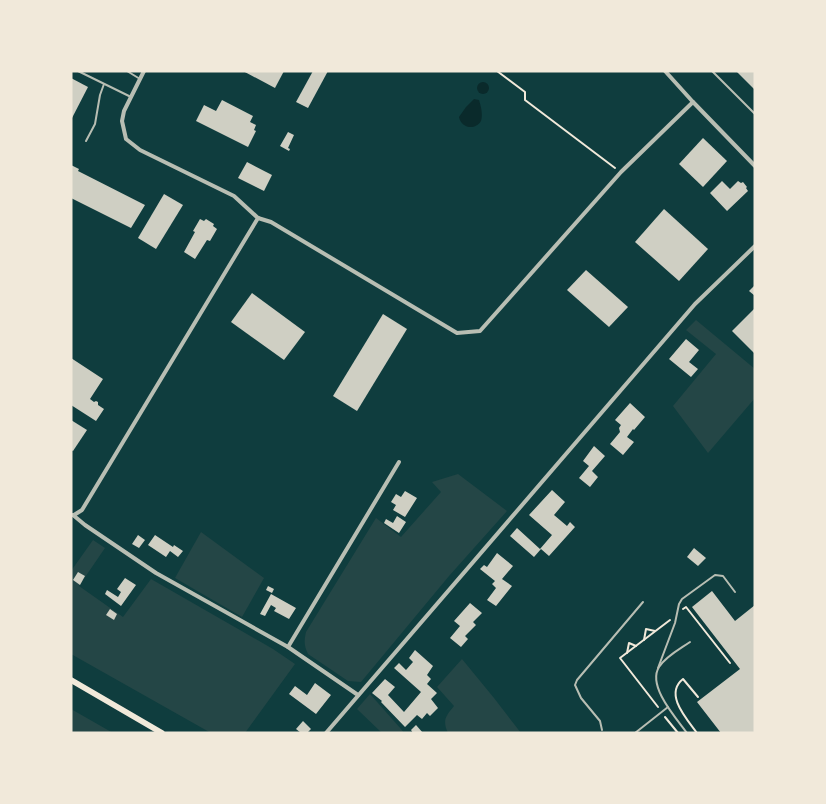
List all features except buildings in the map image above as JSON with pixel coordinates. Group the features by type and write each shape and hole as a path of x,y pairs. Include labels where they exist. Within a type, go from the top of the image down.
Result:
{"main road":[{"path":"71,680 162,733"}],"street":[{"path":"144,71 124,110 122,121 126,139 140,150 234,196 258,218 271,222 457,334 480,331 621,172 693,102"},
{"path":"666,72 754,167"},
{"path":"258,218 82,510 72,515 85,526 156,573 288,647 358,695"},
{"path":"326,733 695,304 754,246"},
{"path":"288,647 399,462"}],"lane":[{"path":"78,71 131,97"},
{"path":"127,71 140,79"},
{"path":"712,71 755,114"},
{"path":"86,141 95,124 100,94 104,84"},
{"path":"687,733 668,707 655,680 675,623 679,604 682,599 715,574 722,576 735,592"},
{"path":"602,730 600,721 581,698 575,685 577,680 644,602"},
{"path":"658,668 667,658 690,642"},
{"path":"635,733 668,707"}],"path":[{"path":"497,71 525,92 525,100 621,172"},
{"path":"644,640 646,629 655,631"},
{"path":"626,653 629,644 636,646"},
{"path":"697,733 680,709 676,699 675,692 678,683 683,679 698,697"}],"shaded area":[{"path":"481,82 485,82 489,88 485,94 481,94 477,90 477,86"},
{"path":"474,99 479,100 482,119 475,126 468,127 462,124 459,117"},
{"path":"696,320 755,369 755,398 708,453 673,406 716,354 686,330"},
{"path":"458,474 507,511 449,576 361,682 348,681 308,654 305,643 306,632 376,518 401,537 441,492 432,482"},
{"path":"201,532 264,578 242,617 175,578"},
{"path":"93,540 105,548 79,586 123,617 151,579 273,649 295,664 245,733 211,733 71,654 71,571"},
{"path":"462,659 521,733 448,733 445,725 446,718 454,706 437,687"},
{"path":"370,694 404,733 382,733 357,709"},
{"path":"71,709 113,733 71,733"}]}
